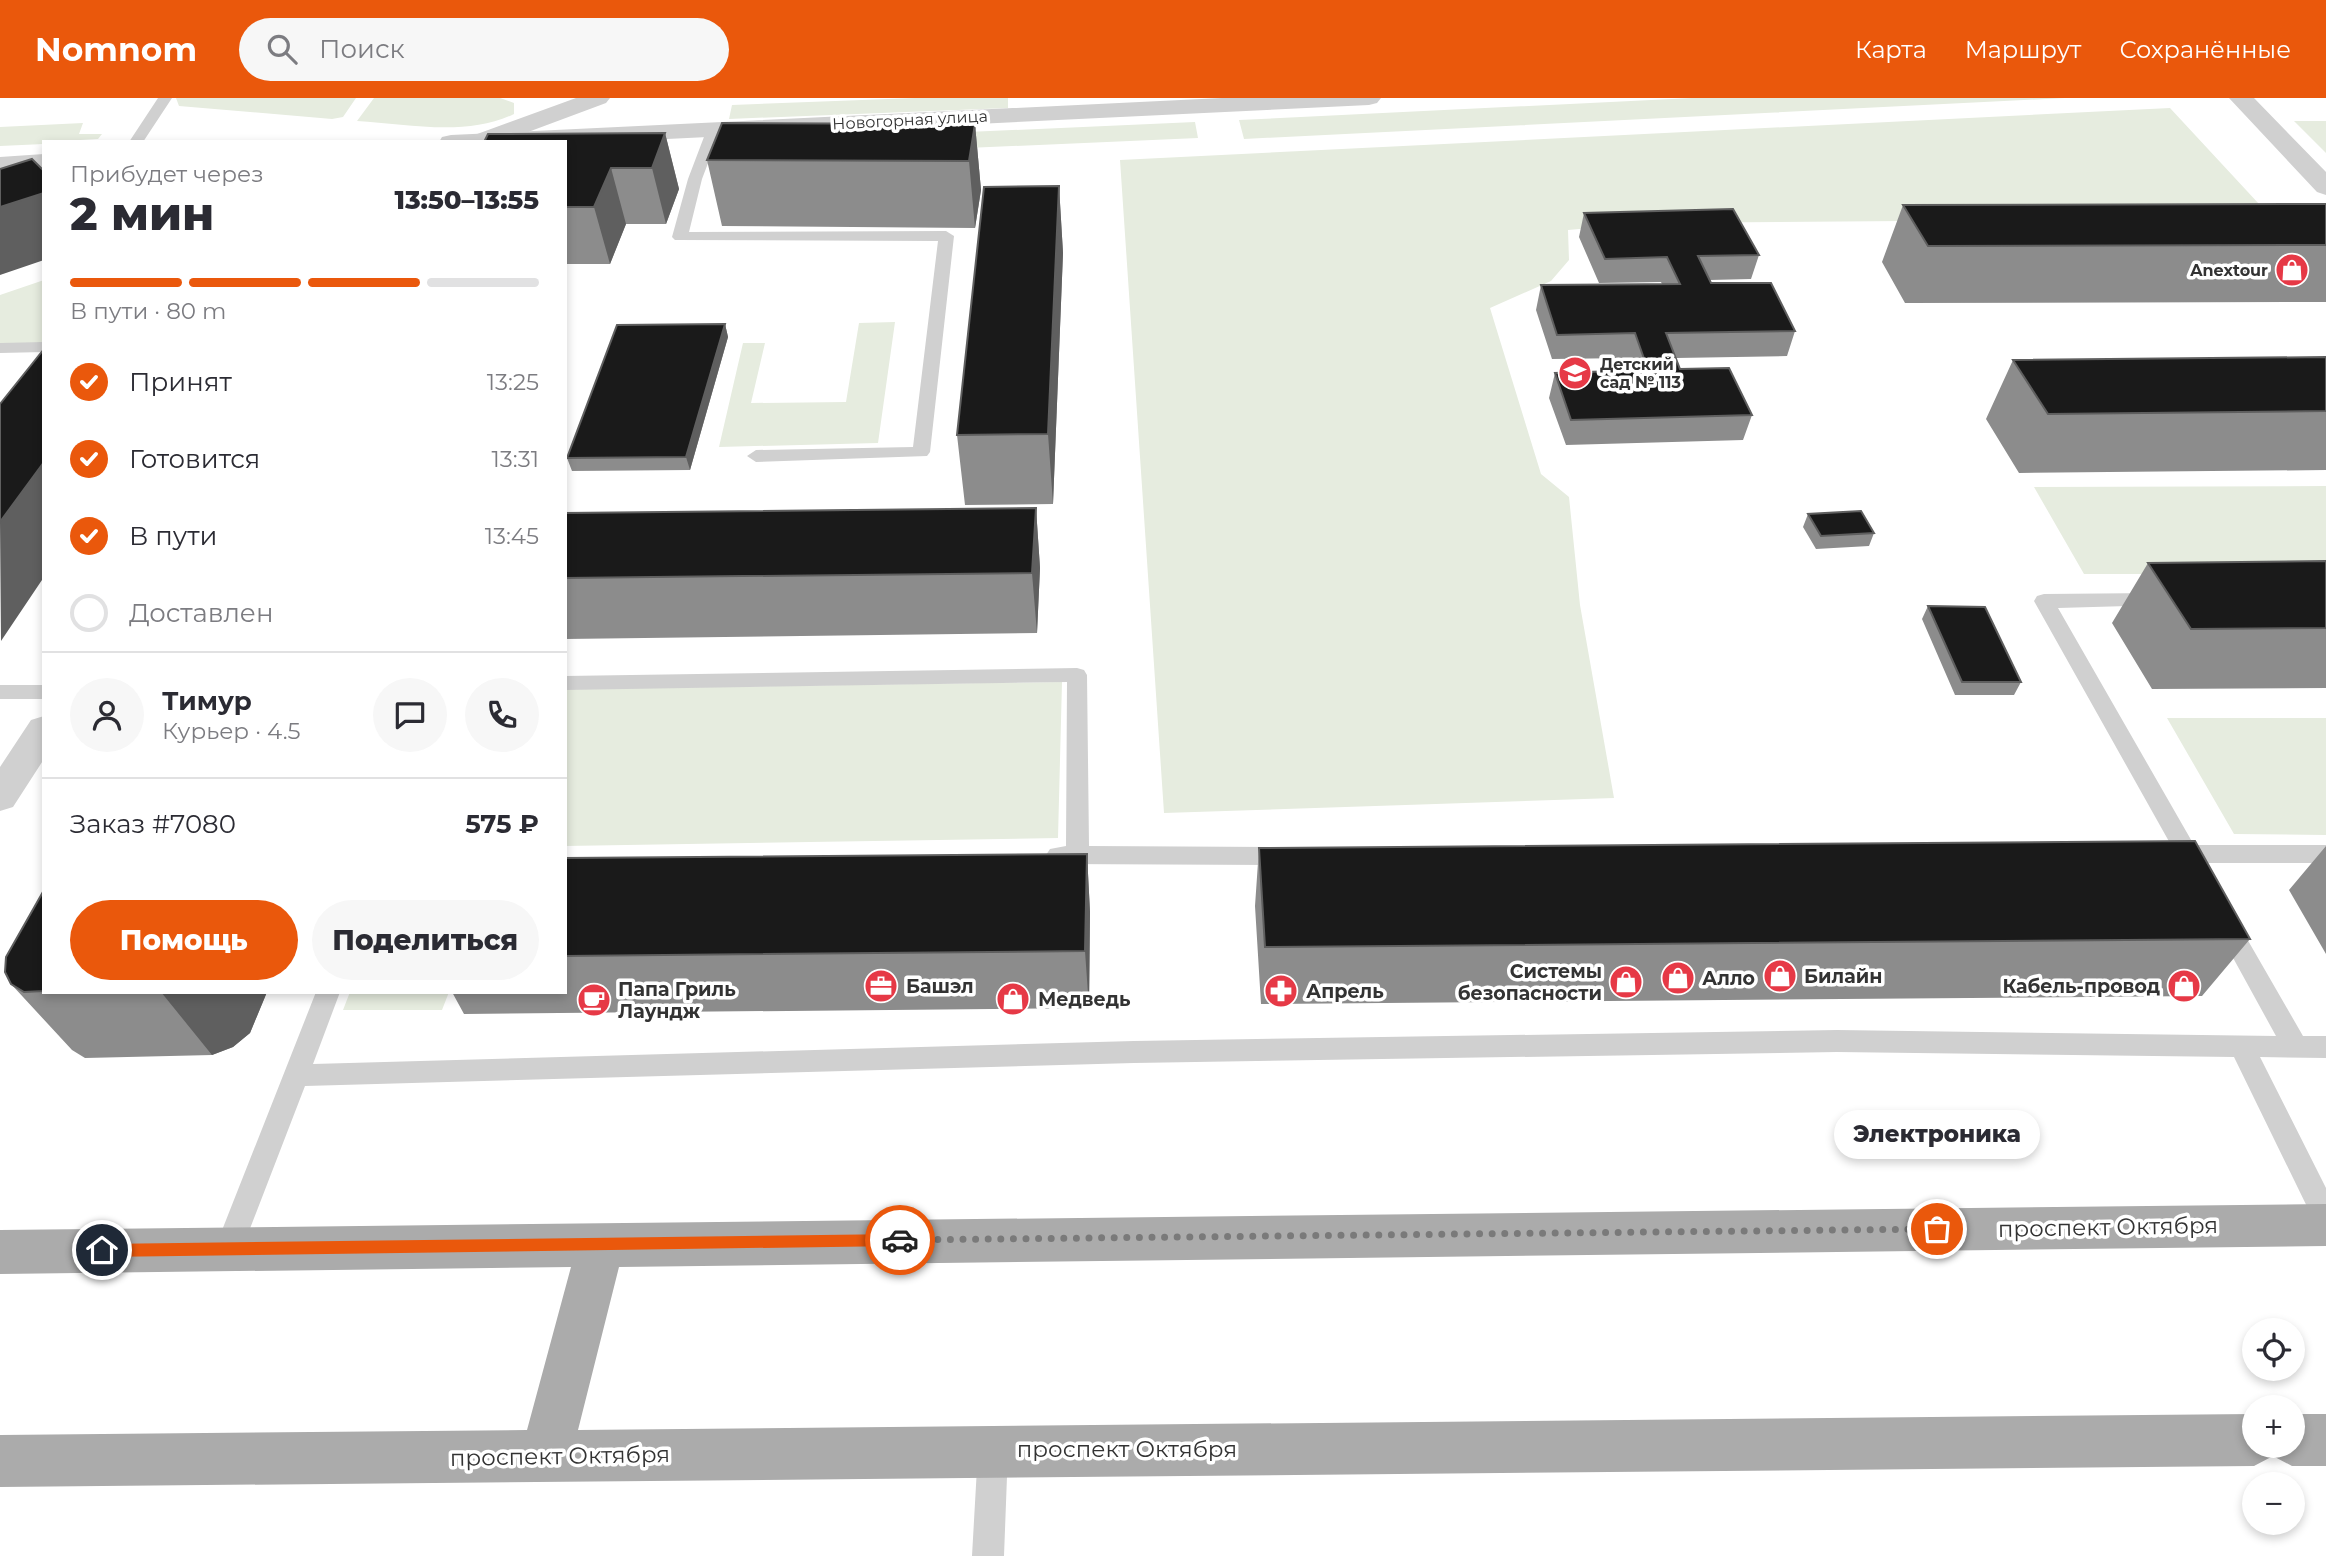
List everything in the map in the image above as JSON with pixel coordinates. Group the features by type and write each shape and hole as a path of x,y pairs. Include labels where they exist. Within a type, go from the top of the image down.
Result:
{"main road":[{"name":"проспект Октября","path":"0,1252 2326,1224"},
{"path":"546,1457 601,1243"},
{"name":"проспект Октября","path":"0,1461 2242,1440"},
{"path":"2305,1440 2326,1440"}],"street":[{"path":"483,140 598,98"},
{"name":"Новогорная улица","path":"500,140 1369,98"},
{"path":"2241,98 2326,187"},
{"path":"0,164 42,161"},
{"path":"0,797 42,732"}],"lane":[{"path":"137,140 165,98"},
{"path":"714,129 695,179 680,236 946,236 921,452 756,456"},
{"path":"0,348 42,347"},
{"path":"2178,600 2044,601 2206,888"},
{"path":"567,683 1077,675 1078,855"},
{"path":"0,692 42,692"},
{"path":"2145,854 2326,854"},
{"path":"1036,856 1311,856"},
{"path":"2219,911 2296,1047"},
{"path":"229,1248 327,994"},
{"path":"296,1075 1134,1052 1823,1041 2326,1047"},
{"path":"2242,1046 2326,1216"},
{"path":"988,1556 993,1450"}],"shaded area":[{"path":"176,98 356,98 343,117 332,119 179,106"},
{"path":"374,98 500,98 514,103 514,114 496,121 457,127 357,121"},
{"path":"915,98 1008,98 1008,108 729,119 732,105"},
{"path":"1692,98 2065,98 1244,139 1239,120"},
{"path":"2170,108 2272,218 1648,223 1568,230 1569,260 1551,281 1490,308 1541,474 1569,497 1580,605 1614,798 1164,813 1120,160"},
{"path":"2294,121 2326,121 2326,153"},
{"path":"1195,122 1198,138 762,157 764,141"},
{"path":"83,123 79,134 102,134 98,139 42,140 42,144 0,146 0,127"},
{"path":"42,281 42,343 0,344 0,295"},
{"path":"895,322 878,443 719,447 743,343 765,343 751,403 846,402 859,323"},
{"path":"2326,486 2326,574 2084,574 2034,487"},
{"path":"1062,682 1058,838 567,846 567,689"},
{"path":"2167,718 2326,718 2326,835 2234,834"},
{"path":"349,994 448,994 442,1010 343,1010"}],"building":[{"path":"722,123 975,124 969,161 707,160"},
{"path":"665,133 652,168 611,168 594,207 567,207 567,140 485,140 488,134"},
{"path":"32,159 42,169 42,194 0,207 0,169"},
{"path":"1059,186 1048,434 957,435 984,187"},
{"path":"2326,204 2326,245 1928,246 1903,205"},
{"path":"1733,209 1759,255 1698,256 1711,283 1771,283 1795,331 1666,333 1680,369 1729,368 1752,415 1571,420 1555,373 1648,370 1635,333 1557,335 1541,285 1680,284 1667,257 1605,259 1584,213"},
{"path":"725,324 686,457 567,458 617,325"},
{"path":"42,352 42,465 0,522 0,404"},
{"path":"2326,357 2326,411 2048,414 2013,360"},
{"path":"1036,508 1032,573 567,578 567,513"},
{"path":"1861,511 1874,533 1821,536 1808,514"},
{"path":"2326,561 2326,628 2191,629 2148,563"},
{"path":"1928,606 1985,607 2021,682 1962,682"},
{"path":"2195,841 2250,939 1265,947 1259,848"},
{"path":"1087,854 1085,951 567,956 567,858"},
{"path":"42,894 42,991 24,992 11,984 5,972 6,957"}],"way so far":[{"path":"900,1240 1937,1229"}],"place":[{"name":"Anextour","path":"2292,270"},
{"name":"Детский сад № 113","path":"1575,373"},
{"name":"Билайн","path":"1780,976"},
{"name":"Алло","path":"1678,978"},
{"name":"Системы безопасности","path":"1626,982"},
{"name":"Башэл","path":"881,986"},
{"name":"Кабель-провод","path":"2184,986"},
{"name":"Апрель","path":"1281,991"},
{"name":"Медведь","path":"1013,999"},
{"name":"Папа Гриль Лаундж","path":"594,1000"},
{"name":"Электроника","path":"1937,1229"}],"route":[{"path":"102,1250 900,1240"}]}
